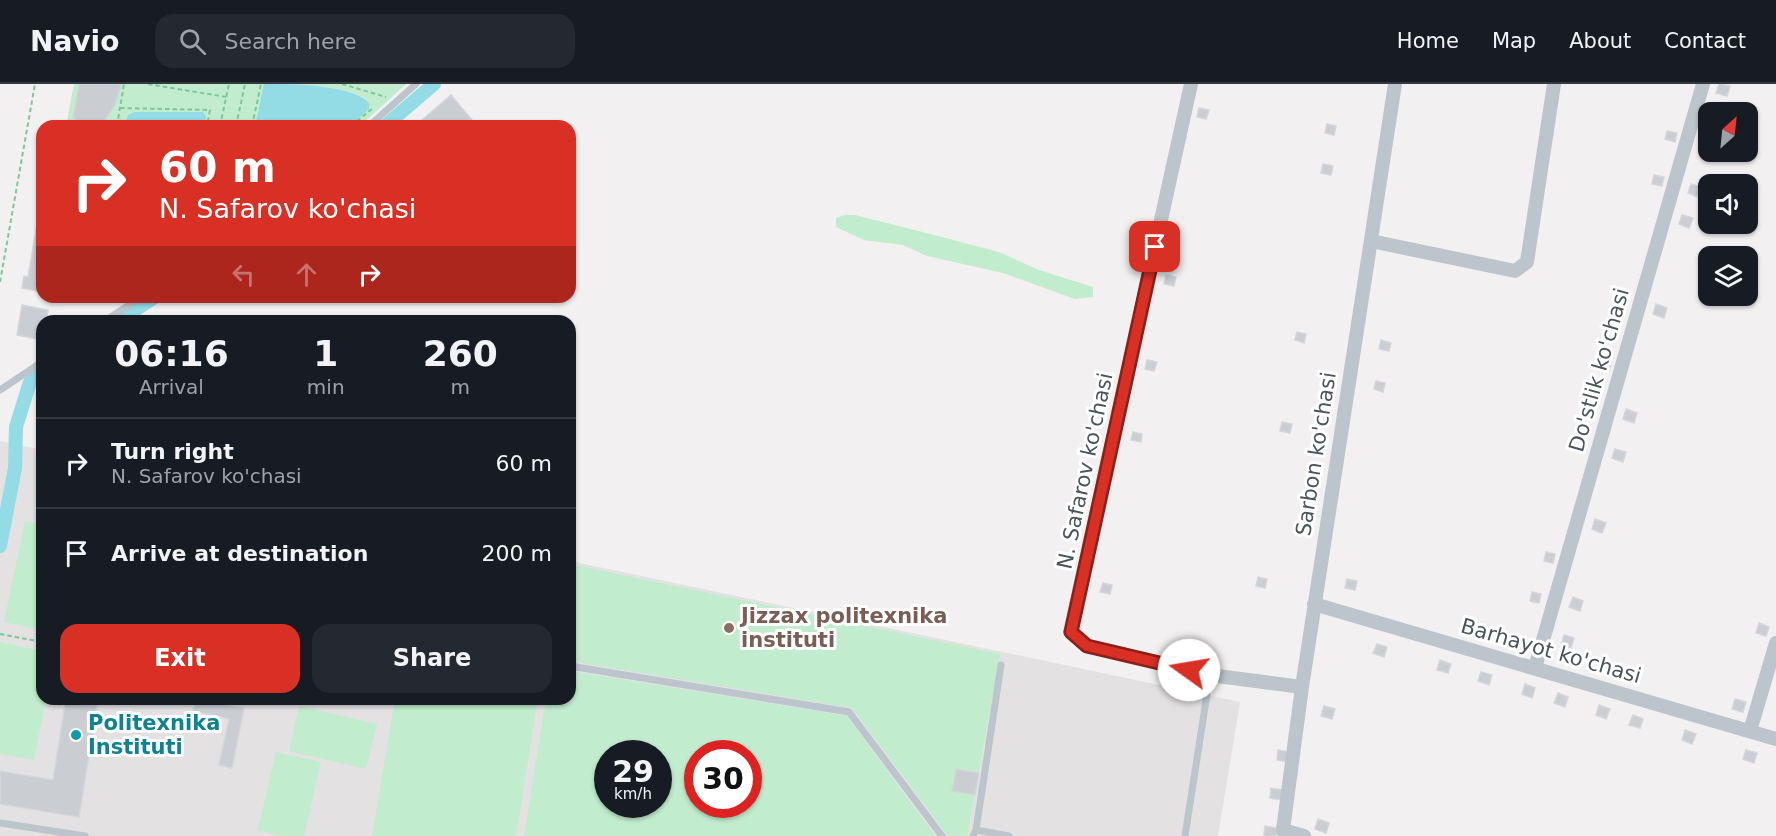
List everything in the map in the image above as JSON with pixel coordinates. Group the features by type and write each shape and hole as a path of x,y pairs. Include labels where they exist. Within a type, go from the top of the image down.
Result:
{"street":[{"name":"N. Safarov ko'chasi","path":"1191,84 1071,632 1087,646 1210,675 1302,687"},
{"name":"Sarbon ko'chasi","path":"1284,833 1314,604 1395,84"},
{"path":"1371,241 1515,271 1527,262 1554,84"},
{"name":"Do'stlik ko'chasi","path":"1535,668 1703,84"},
{"name":"Barhayot ko'chasi","path":"1314,604 1776,739"},
{"path":"1750,731 1776,643"},
{"path":"1284,833 1304,836"}],"lane":[{"path":"376,120 416,84"},
{"path":"114,315 132,303"},
{"path":"0,390 36,366"},
{"path":"1001,665 974,833 1009,836"},
{"path":"576,667 849,712 942,836"},
{"path":"1185,836 1210,675"},
{"path":"0,823 85,836"}],"path":[{"path":"0,282 35,84"},
{"path":"118,120 124,84"},
{"path":"148,84 226,97"},
{"path":"221,120 229,84"},
{"path":"237,120 245,84"},
{"path":"253,120 261,84"},
{"path":"342,84 386,97"},
{"path":"120,108 210,110 208,120"},
{"path":"0,634 36,641"}],"shaded area":[{"name":"Jizzax politexnika instituti","path":"0,441 36,449 36,705 576,705 576,562 1240,702 1218,836 0,836"}],"green space":[{"path":"74,84 406,84 367,120 67,120"},
{"path":"855,215 999,252 1039,270 1093,287 1093,297 1075,299 1003,273 927,256 903,245 864,240 836,227 836,218"},
{"path":"25,521 36,524 36,629 4,622"},
{"path":"576,565 1000,654 967,836 948,836 852,708 576,662"},
{"path":"0,642 36,650 36,705 45,705 34,760 0,754"},
{"path":"576,672 847,716 935,836 524,836 545,705 576,705"},
{"path":"394,705 537,705 516,836 372,836"},
{"path":"299,706 377,724 366,769 289,751"},
{"path":"276,752 321,762 304,836 283,836 258,830"}],"water":[{"path":"264,84 320,86 349,92 369,103 369,109 357,120 256,120"},
{"path":"134,112 203,112 206,117 206,120 127,120 128,115"}],"building":[{"path":"79,84 121,84 115,105 105,120 76,120 73,117"},
{"path":"1719,84 1730,86 1727,96 1716,93"},
{"path":"451,95 472,120 422,120"},
{"path":"1199,108 1209,110 1206,119 1197,117"},
{"path":"1327,124 1336,126 1334,135 1325,133"},
{"path":"1667,131 1677,133 1675,142 1665,139"},
{"path":"1323,164 1333,166 1331,175 1321,173"},
{"path":"1654,175 1664,177 1662,186 1652,184"},
{"path":"1691,184 1698,186 1698,197 1688,193"},
{"path":"1682,215 1693,218 1689,228 1679,224"},
{"path":"36,230 36,291 22,288 24,276 28,277"},
{"path":"1166,275 1176,277 1174,286 1164,284"},
{"path":"1656,304 1667,308 1664,318 1653,314"},
{"path":"22,305 48,310 47,315 36,315 36,339 17,335"},
{"path":"1297,332 1306,334 1304,343 1295,340"},
{"path":"1381,340 1391,343 1389,351 1379,349"},
{"path":"1147,360 1157,362 1154,371 1145,369"},
{"path":"1601,361 1611,363 1609,371 1599,369"},
{"path":"1376,381 1385,383 1383,392 1374,389"},
{"path":"1626,409 1637,413 1634,423 1623,419"},
{"path":"1282,422 1292,424 1290,433 1280,431"},
{"path":"1133,432 1142,434 1141,442 1131,440"},
{"path":"1615,449 1626,452 1623,462 1612,458"},
{"path":"1595,519 1606,523 1602,533 1592,529"},
{"path":"1546,552 1555,554 1553,563 1544,561"},
{"path":"1258,577 1267,579 1265,588 1256,586"},
{"path":"1347,579 1357,581 1355,590 1345,588"},
{"path":"1103,583 1112,585 1110,594 1100,592"},
{"path":"1532,592 1541,594 1539,603 1530,601"},
{"path":"1573,597 1583,601 1580,611 1569,607"},
{"path":"1759,623 1769,627 1766,636 1756,633"},
{"path":"1564,635 1574,638 1571,648 1561,645"},
{"path":"1377,644 1387,647 1384,657 1373,653"},
{"path":"1440,660 1451,664 1448,673 1437,670"},
{"path":"1481,672 1492,675 1489,685 1478,681"},
{"path":"1525,684 1535,688 1532,698 1522,694"},
{"path":"1558,693 1568,697 1565,707 1554,703"},
{"path":"1735,699 1746,702 1743,712 1732,709"},
{"name":"Politexnika Instituti","path":"65,705 97,705 79,817 0,804 0,771 53,780"},
{"path":"194,705 228,705 244,708 232,768 219,765 229,719 193,711"},
{"path":"1599,705 1610,709 1606,719 1596,715"},
{"path":"1324,706 1335,709 1332,719 1321,716"},
{"path":"1633,715 1643,719 1640,728 1629,725"},
{"path":"1685,730 1696,734 1692,744 1682,740"},
{"path":"1278,750 1290,752 1288,762 1277,760"},
{"path":"1746,750 1757,753 1754,763 1743,759"},
{"path":"956,769 979,773 975,795 952,791"},
{"path":"1271,788 1283,790 1281,800 1270,798"},
{"path":"1318,819 1329,823 1326,833 1315,829"},
{"path":"1265,826 1277,828 1276,836 1264,836"}],"waterway":[{"path":"392,120 434,84"},
{"path":"127,315 146,303"},
{"path":"0,546 15,468 16,427 30,382 36,378"}],"place":[{"name":"Jizzax politexnika instituti","path":"729,628"},
{"name":"Politexnika Instituti","path":"76,735"}],"route":[{"path":"1155,247 1071,632 1087,646 1189,670"}]}
